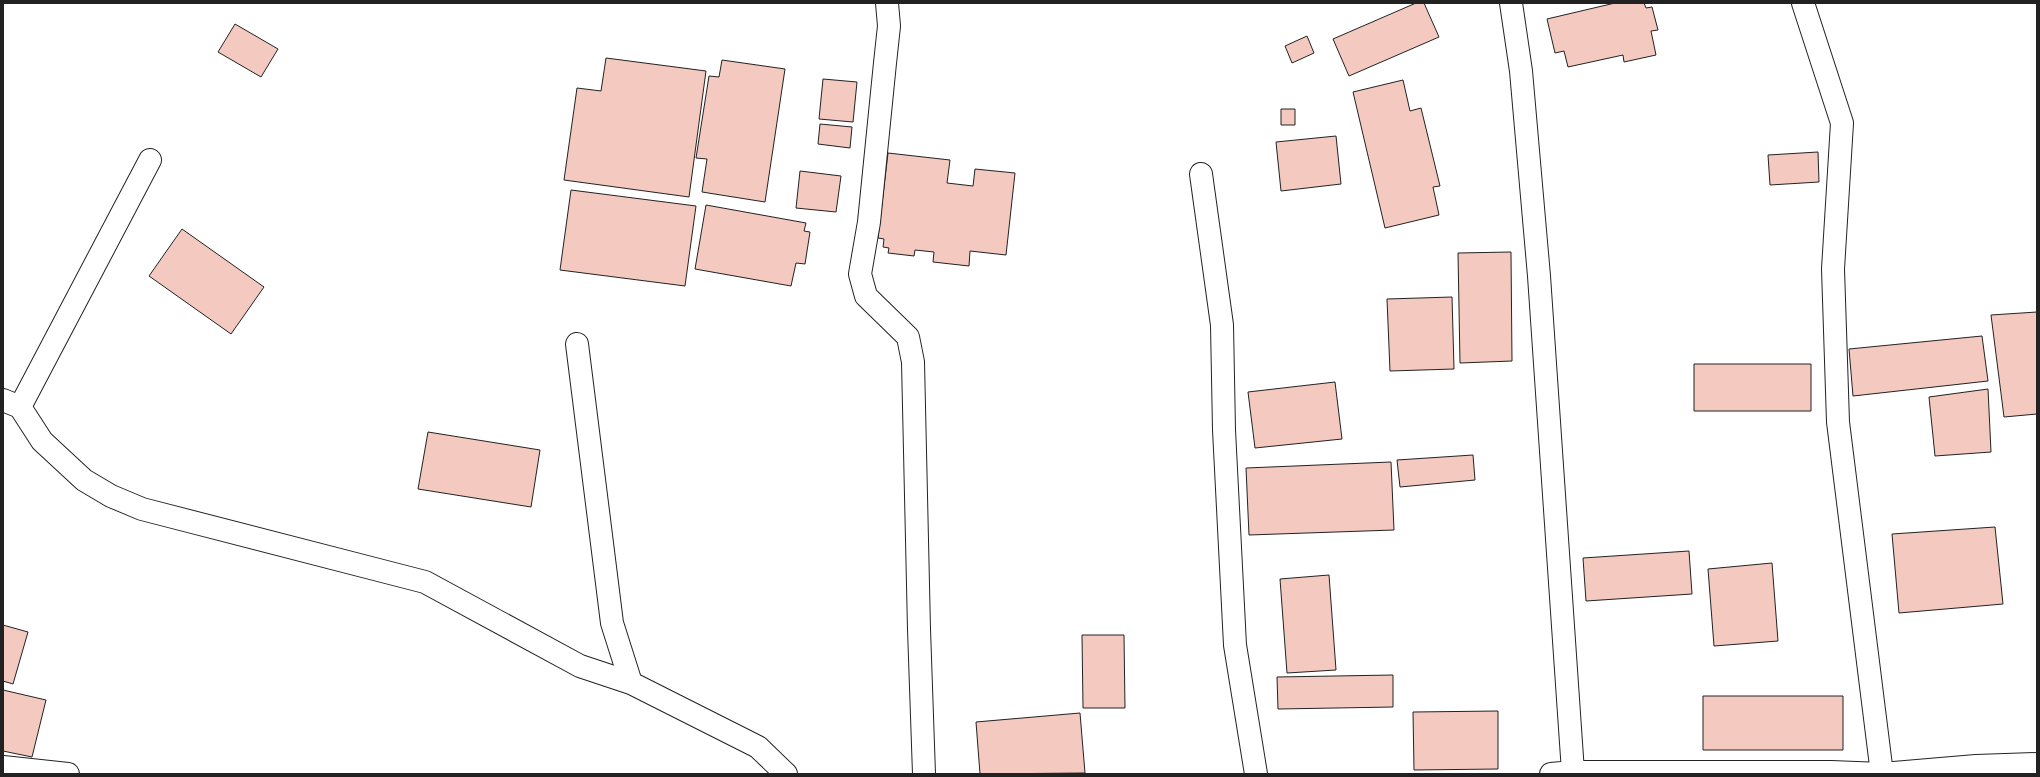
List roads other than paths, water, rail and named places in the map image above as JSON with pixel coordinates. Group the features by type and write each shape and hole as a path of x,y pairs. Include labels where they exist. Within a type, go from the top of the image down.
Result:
{"street":[{"path":"887,3 889,26 885,70 869,222 860,274 866,296 908,337 913,362 924,774"},
{"path":"1511,3 1521,71 1539,276 1573,772"},
{"path":"1803,3 1842,123 1833,269 1838,422 1882,774"},
{"path":"150,160 12,403 42,441 84,480 111,496 142,509 425,582 580,666 631,683 758,747 786,774"},
{"path":"1201,174 1222,325 1224,430 1235,645 1256,774"},
{"path":"577,344 612,623 631,683"},
{"path":"1551,774 1573,772 1831,772 1882,774 1976,766 2037,764"},
{"path":"3,767 68,774"}]}
